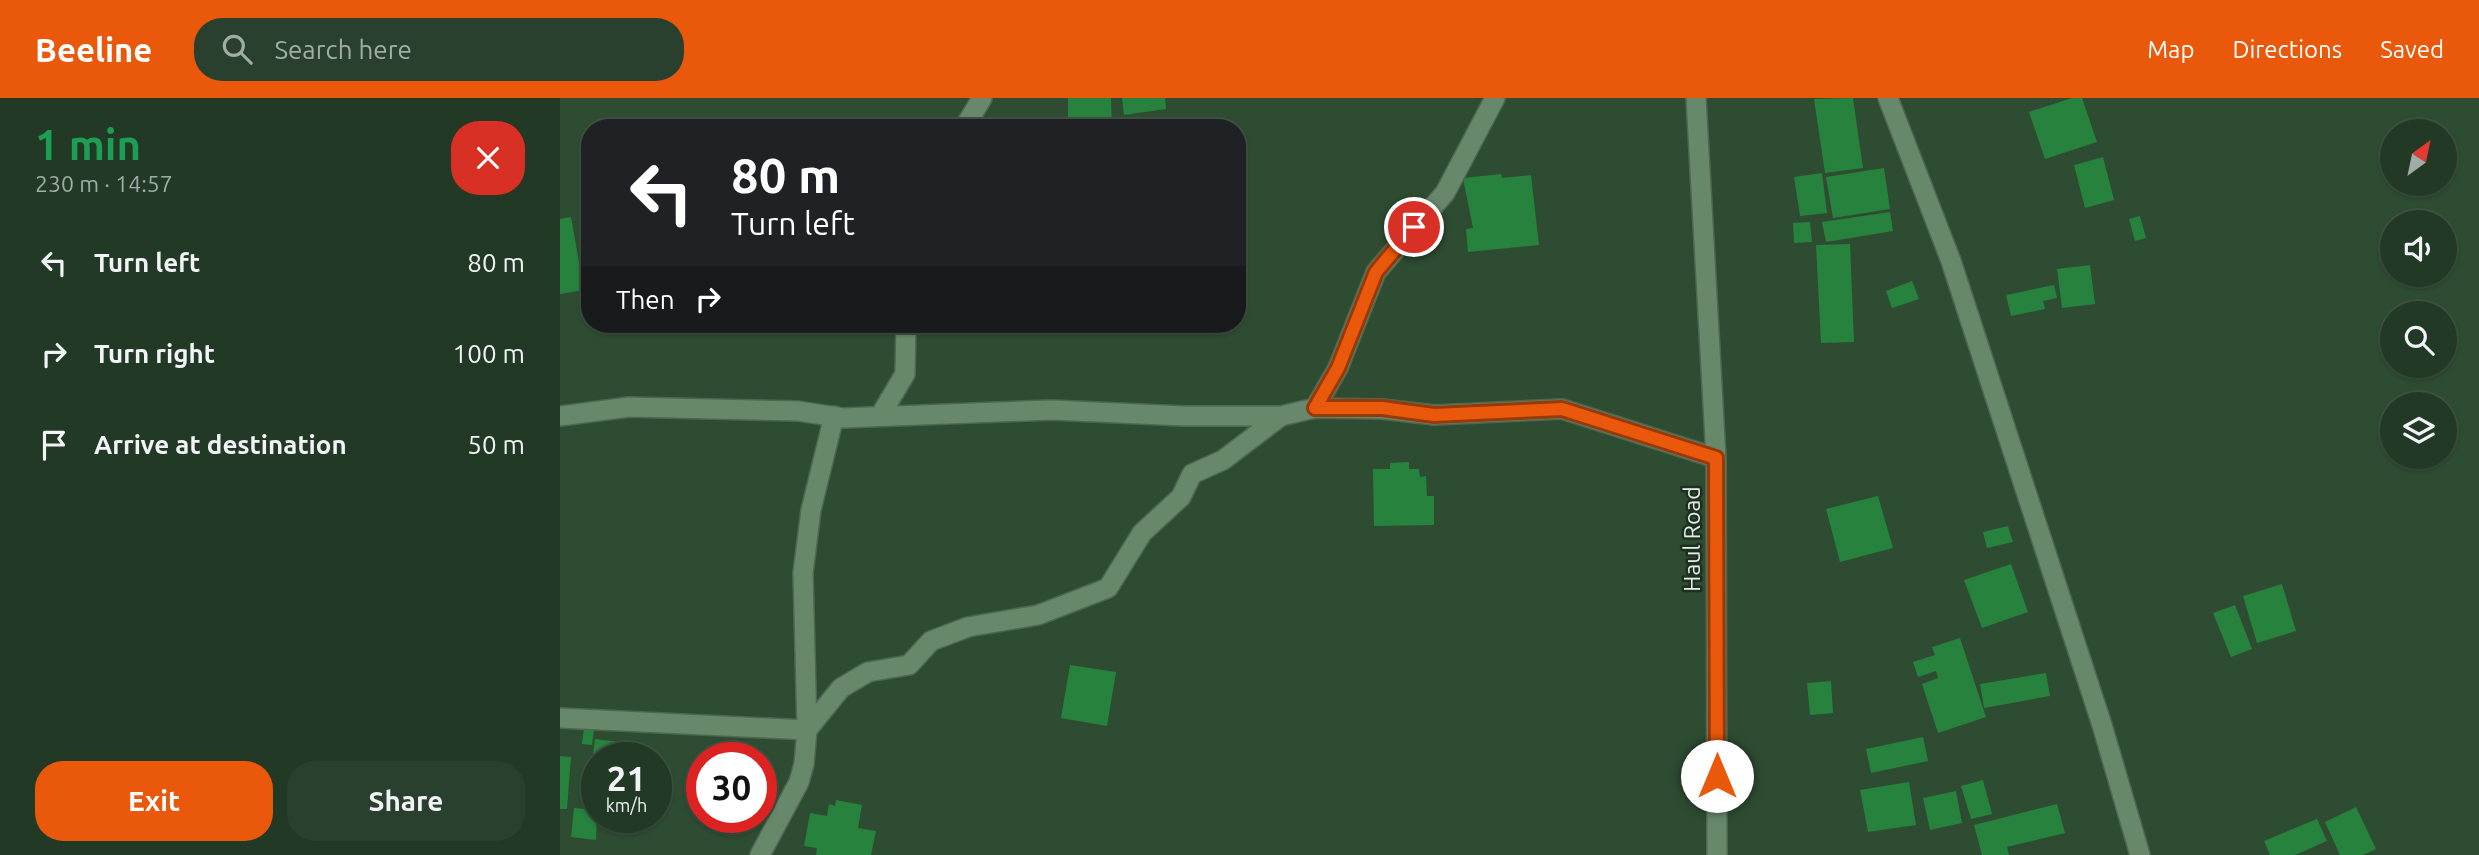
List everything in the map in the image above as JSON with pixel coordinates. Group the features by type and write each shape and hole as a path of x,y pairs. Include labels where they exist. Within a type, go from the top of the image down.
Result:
{"street":[{"path":"969,119 982,98"},
{"path":"1315,408 1338,368 1376,272 1445,193 1495,98"},
{"name":"Haul Road","path":"1696,98 1716,458 1717,855"},
{"path":"1888,98 1951,261 2102,725 2140,855"},
{"path":"880,416 905,374 906,333"},
{"path":"560,416 629,407 799,411 834,416 1052,410 1184,416 1281,416 1315,408 1382,408 1434,415 1562,409 1716,458"},
{"path":"760,855 799,782 804,764 807,730 803,573 811,510 834,416"},
{"path":"807,730 841,688 869,672 909,665 931,641 968,628 1038,615 1108,588 1142,533 1181,497 1192,474 1223,460 1281,416"},
{"path":"560,718 807,730"}],"building":[{"path":"1068,98 1111,98 1112,119 1068,119"},
{"path":"1122,98 1165,98 1166,109 1124,115"},
{"path":"1853,98 1863,168 1825,173 1814,99"},
{"path":"2072,98 2082,98 2097,142 2045,159 2029,112"},
{"path":"2103,157 2114,200 2085,208 2074,165"},
{"path":"1884,168 1890,209 1833,218 1826,177"},
{"path":"1822,173 1827,213 1800,216 1794,177"},
{"path":"1501,174 1502,178 1531,175 1539,245 1468,252 1466,229 1473,228 1463,178"},
{"path":"1890,212 1893,231 1826,242 1822,222"},
{"path":"2140,216 2146,238 2135,241 2129,219"},
{"path":"571,217 581,273 581,290 560,294 560,219"},
{"path":"1810,222 1812,242 1794,243 1793,223"},
{"path":"1850,244 1854,342 1821,343 1816,245"},
{"path":"2090,265 2095,304 2062,308 2057,269"},
{"path":"1912,281 1919,299 1892,308 1886,291"},
{"path":"2054,285 2057,298 2043,301 2045,309 2011,316 2006,295"},
{"path":"1409,462 1409,469 1419,469 1420,477 1426,476 1427,496 1434,496 1434,525 1374,526 1373,469 1390,469 1390,463"},
{"path":"1878,496 1893,548 1840,562 1826,509"},
{"path":"2008,526 2013,542 1987,548 1983,532"},
{"path":"2011,564 2028,612 1982,628 1964,580"},
{"path":"2282,584 2296,631 2257,643 2243,596"},
{"path":"2235,605 2252,649 2231,657 2213,613"},
{"path":"1960,638 1986,717 1938,733 1922,684 1938,678 1936,671 1918,677 1913,662 1935,655 1932,647"},
{"path":"1070,665 1116,672 1107,726 1061,718"},
{"path":"2046,673 2050,696 1984,708 1980,684"},
{"path":"1831,681 1833,713 1810,715 1807,683"},
{"path":"584,728 594,729 592,742 582,742"},
{"path":"1923,737 1928,761 1871,773 1866,749"},
{"path":"595,739 620,742 595,742"},
{"path":"560,756 571,757 567,809 560,809"},
{"path":"1983,780 1992,814 1971,819 1961,786"},
{"path":"1909,782 1916,825 1868,832 1860,790"},
{"path":"1956,791 1962,823 1930,830 1923,798"},
{"path":"836,800 862,805 858,828 876,831 871,855 816,855 817,848 804,846 810,813 827,816 829,804 835,806"},
{"path":"2057,804 2065,833 2007,847 2009,855 1982,855 1974,825"},
{"path":"2356,807 2376,849 2363,855 2340,855 2325,822"},
{"path":"574,808 581,809 581,833 596,833 596,840 571,837"},
{"path":"2317,819 2327,841 2295,855 2270,855 2264,841"}],"route":[{"path":"1414,227 1376,272 1338,368 1329,388 1315,408 1382,408 1434,415 1562,409 1716,458 1717,776"}]}
